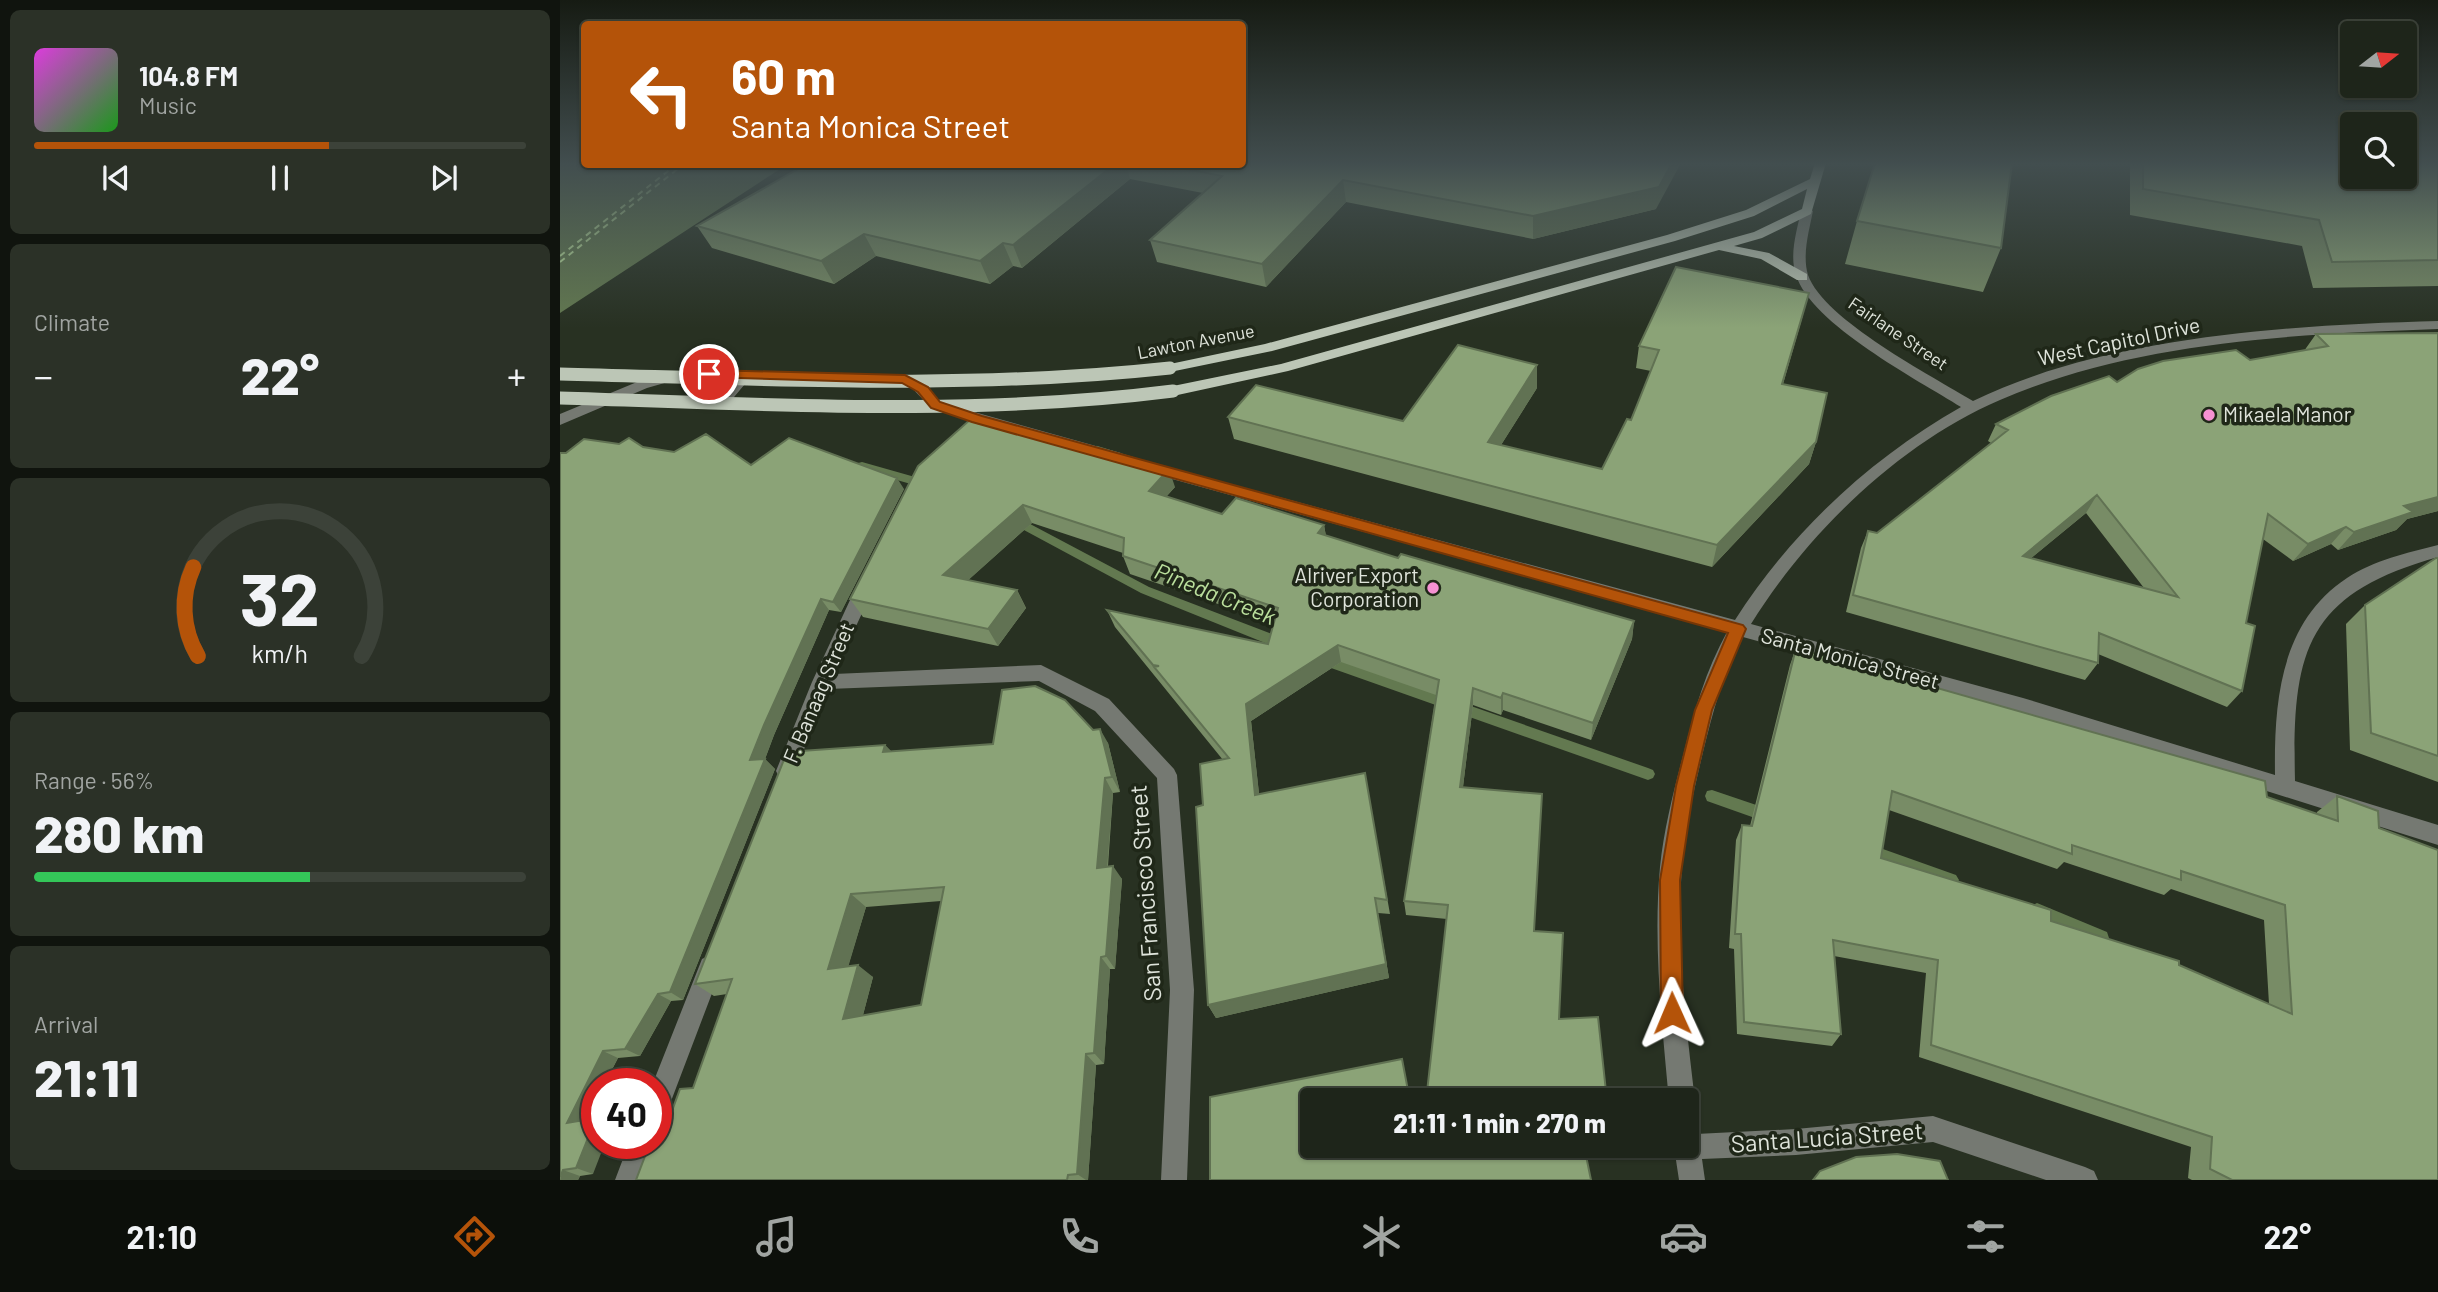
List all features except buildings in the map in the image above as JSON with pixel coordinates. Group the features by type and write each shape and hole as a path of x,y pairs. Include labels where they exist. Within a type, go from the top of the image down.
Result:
{"main road":[{"name":"Lawton Avenue","path":"560,374 981,383 1089,377 1170,368 1267,348 1671,238 1734,218"},
{"path":"560,398 967,408 1084,404 1173,391 1283,369 1722,246 1783,225 1795,218"},
{"path":"1671,238 1765,256 1802,277"}],"street":[{"path":"1802,277 1800,246 1806,218"},
{"name":"Fairlane Street","path":"1802,277 1824,306 1858,334 1973,408"},
{"name":"West Capitol Drive","path":"1681,1088 1672,1013 1670,880 1685,786 1704,710 1737,629 1806,539 1859,486 1891,460 1973,408 2016,388 2086,366 2160,351 2336,329 2438,325"},
{"name":"Santa Monica Street","path":"560,420 595,404 671,377 695,374 905,379 923,390 936,405 973,423 2023,706 2438,835"},
{"path":"719,406 745,375"},
{"name":"Santa Monica Street","path":"595,404 873,409 936,405"},
{"path":"2285,787 2283,728 2286,691 2291,666 2316,616 2346,587 2383,567 2438,551"},
{"name":"F. Banaag Street","path":"776,795 821,682 873,571"},
{"name":"San Francisco Street","path":"821,682 1041,673 1102,705 1167,775 1182,990 1174,1180"},
{"path":"671,1068 716,952"},
{"name":"Santa Lucia Street","path":"1699,1145 1796,1142 1933,1129 2085,1180"},
{"path":"1689,1158 1692,1180"},
{"path":"628,1180 636,1159"}],"shaded area":[{"path":"560,218 705,218 560,313"}],"waterway":[{"name":"Pineda Creek","path":"862,466 925,484"},
{"name":"Pineda Creek","path":"1013,519 1145,590 1285,645"},
{"name":"Pineda Creek","path":"1322,659 1648,774"},
{"name":"Pineda Creek","path":"1712,796 1769,816"},
{"name":"Pineda Creek","path":"1866,850 1951,880"},
{"name":"Pineda Creek","path":"2037,911 2101,938"}],"ferry route":[{"path":"560,256 608,218"},
{"path":"560,262 616,218"}],"place":[{"name":"Mikaela Manor","path":"2209,415"},
{"name":"Alriver Export Corporation","path":"1433,588"}],"route":[{"path":"709,374 905,379 916,384 936,405 977,419 1737,629 1704,710 1685,786 1670,880 1672,1013"}]}
